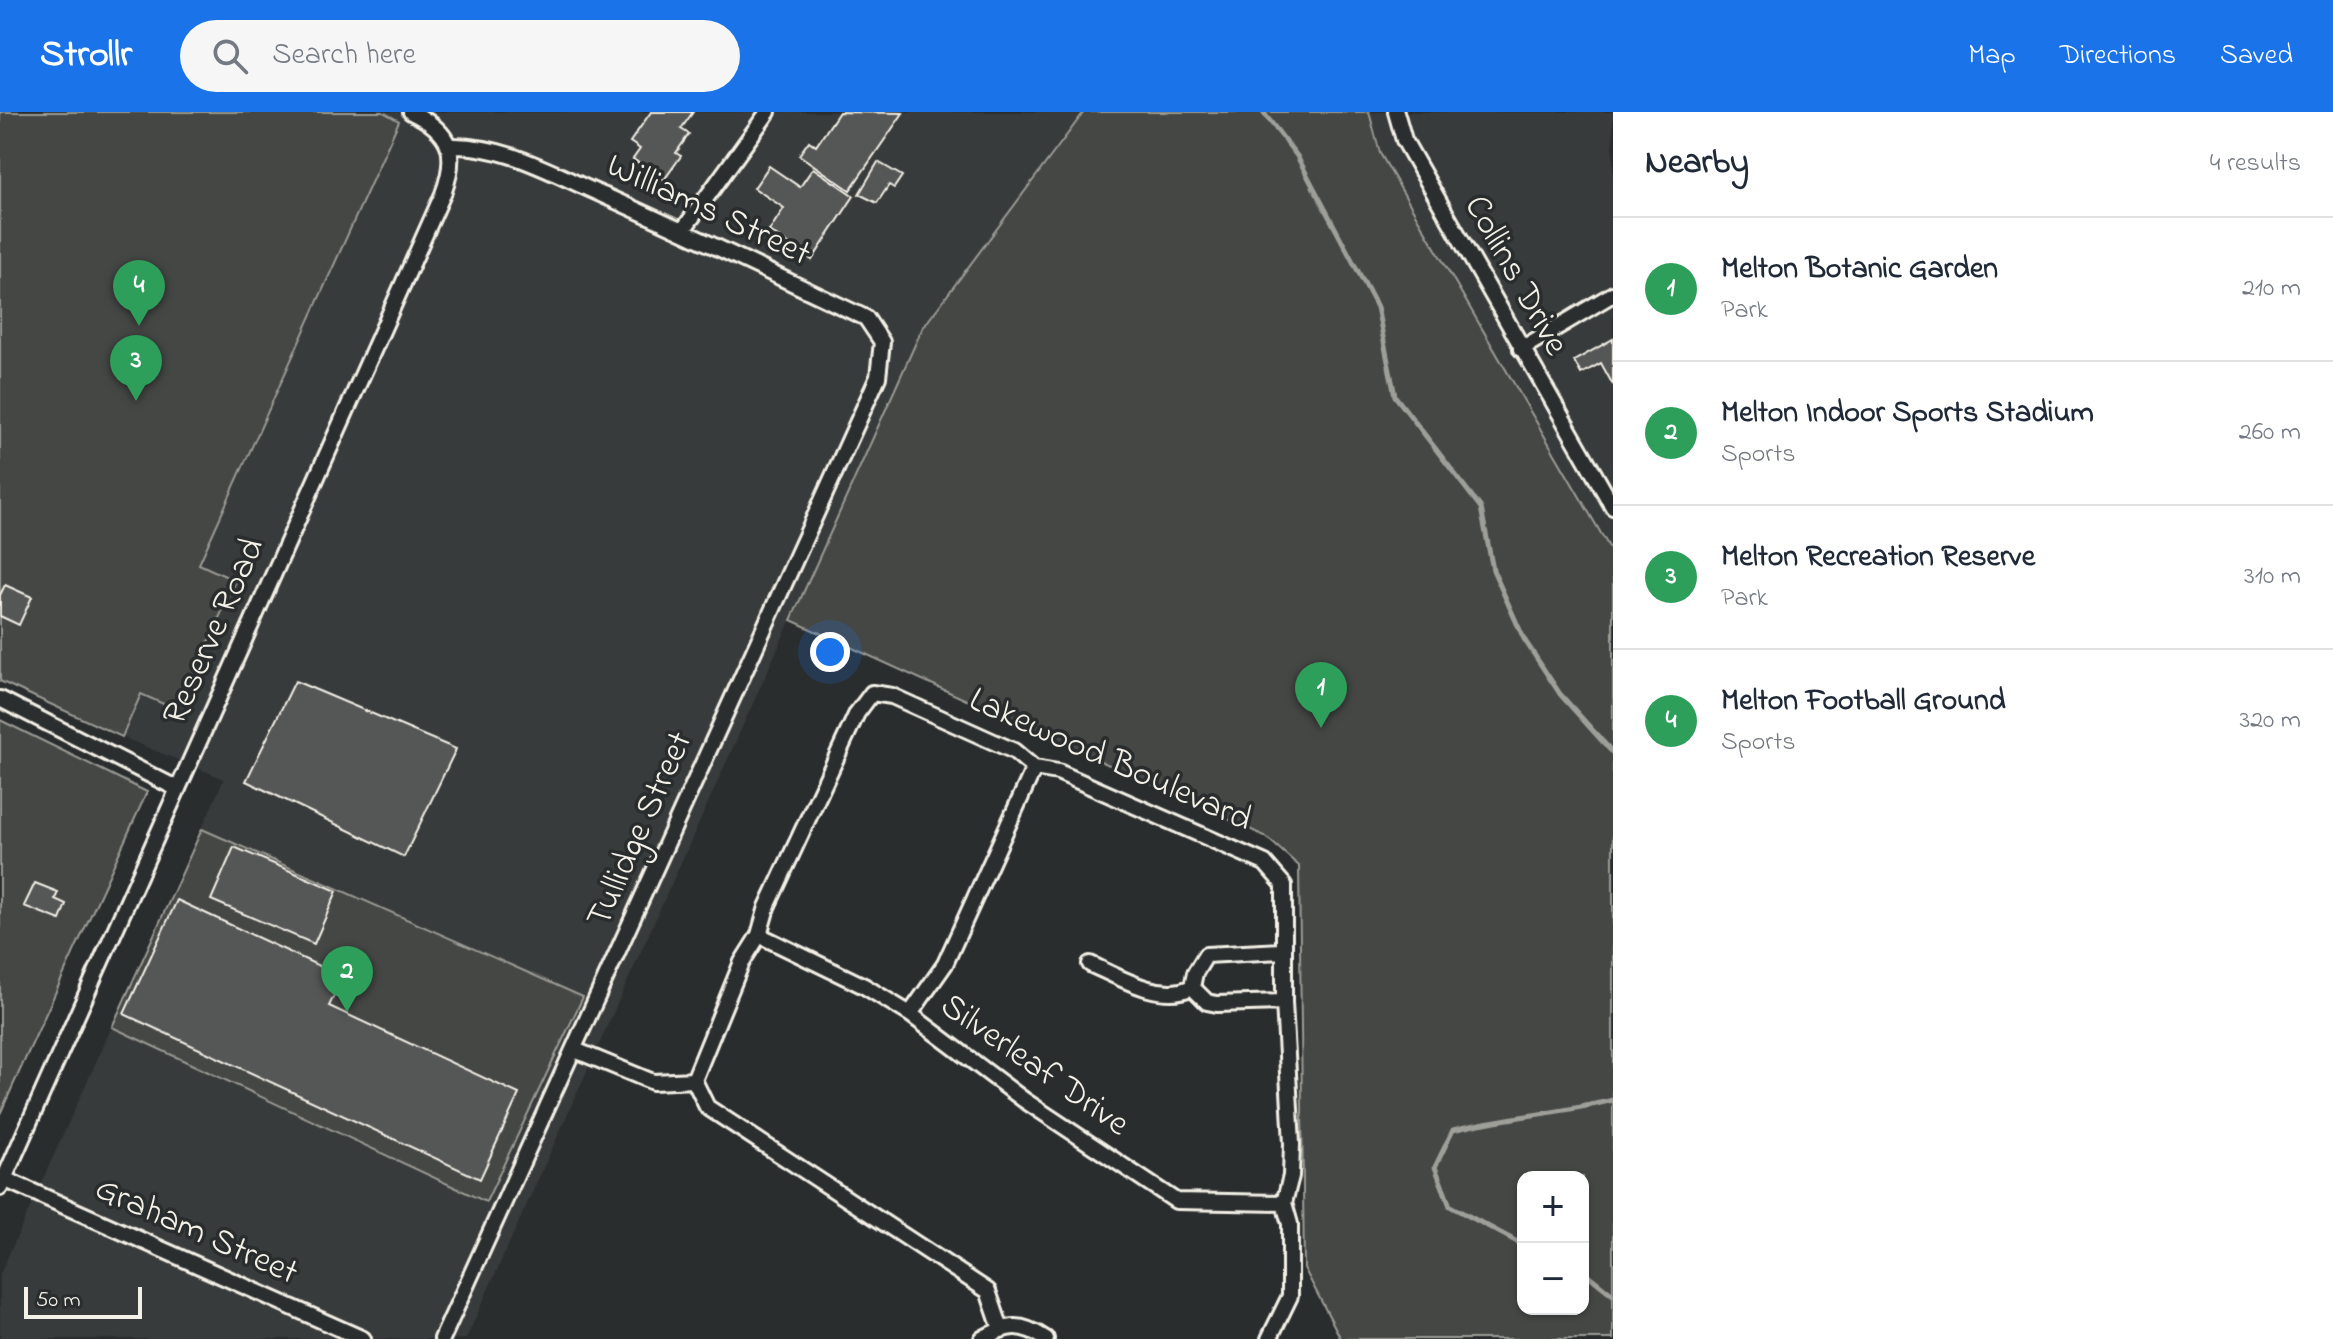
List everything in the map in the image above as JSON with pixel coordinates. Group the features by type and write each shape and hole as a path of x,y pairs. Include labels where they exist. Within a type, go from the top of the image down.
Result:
{"street":[{"path":"411,112 441,131 449,146"},
{"path":"683,230 768,112"},
{"name":"Collins Drive","path":"1396,112 1404,140 1613,507"},
{"name":"Williams Street","path":"449,146 474,145 508,154 683,230 866,318 882,342"},
{"name":"Reserve Road","path":"2,1183 443,194 453,167 449,146"},
{"path":"1521,349 1613,294"},
{"name":"Tullidge Street","path":"442,1339 878,377 882,342"},
{"name":"Lakewood Boulevard","path":"694,1080 742,962 759,935 767,907 837,754 857,713 872,693 892,696 1000,745 1034,768 1058,772 1265,863 1284,885 1282,951 1292,1144 1291,1176 1284,1203 1290,1224 1290,1296 1269,1339"},
{"path":"0,699 178,789"},
{"path":"910,1014 945,964 1034,768"},
{"name":"Silverleaf Drive","path":"759,935 864,986 910,1014 1024,1100 1176,1201 1284,1203"},
{"path":"1090,964 1161,991 1181,993 1192,987 1195,973 1206,955 1282,951"},
{"path":"1192,987 1207,1002 1217,1004 1284,1002"},
{"path":"575,1050 653,1082 694,1080 707,1107 988,1291 1001,1329"},
{"name":"Graham Street","path":"2,1183 363,1339"},
{"path":"982,1339 1001,1329 1028,1327 1046,1339"}],"shaded area":[{"path":"0,112 383,112 399,121 199,564 236,581 177,710 141,694 122,737 0,681"},
{"path":"383,112 1084,112 922,329 466,1339 0,1339 0,1274 224,779 122,737 399,121"},
{"path":"1084,112 1369,112 1380,153 1613,554 1613,1339 1341,1339 1304,1268 1299,866 1265,836 791,620 922,329"},
{"path":"1369,112 1613,112 1613,554 1380,152"},
{"path":"0,720 147,792 0,1114"},
{"path":"202,829 583,997 486,1202 112,1027"}],"building":[{"path":"651,112 693,112 681,129 689,134 676,153 681,156 664,180 633,159 640,149 630,142"},
{"path":"839,112 903,113 850,190 799,155 809,141 816,146"},
{"path":"878,162 902,176 894,188 889,185 877,203 859,194"},
{"path":"769,166 800,187 813,168 854,196 812,260 769,231 784,208 754,188"},
{"path":"1613,339 1613,385 1601,363 1581,374 1574,361"},
{"path":"5,585 32,597 19,625 0,616 0,595"},
{"path":"295,681 456,749 404,857 246,781"},
{"path":"234,847 337,891 314,944 211,900"},
{"path":"35,883 58,892 55,899 66,904 60,920 24,906"},
{"path":"177,900 343,977 329,1006 519,1094 480,1179 124,1014"}],"waterway":[{"path":"1263,112 1297,156 1377,307 1395,396 1481,508 1493,570 1524,639 1560,694 1613,753"},
{"path":"1519,1243 1450,1206 1435,1167 1453,1130 1613,1100"},
{"path":"1589,1276 1613,1295"}],"place":[{"name":"Melton Football Ground","path":"139,326"},
{"name":"Melton Recreation Reserve","path":"136,401"},
{"name":"Melton Botanic Garden","path":"1321,728"},
{"name":"Melton Indoor Sports Stadium","path":"347,1012"}]}
